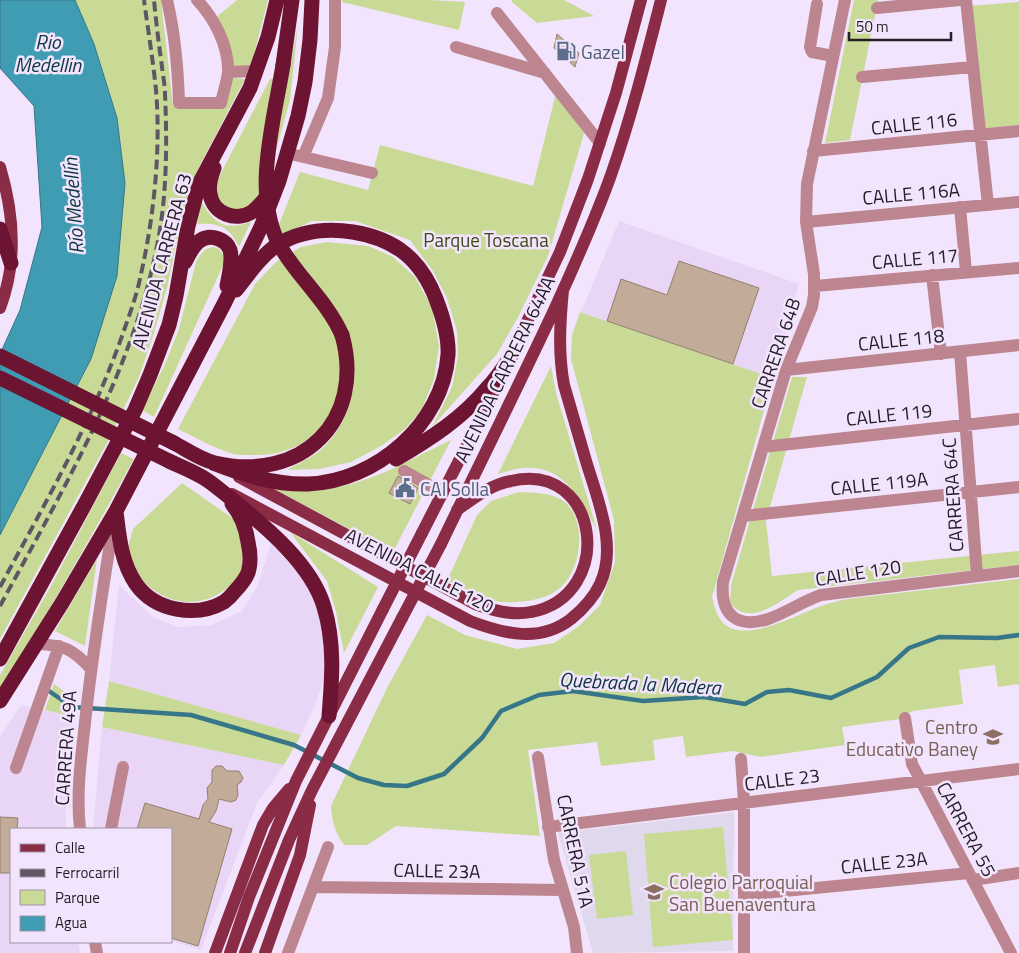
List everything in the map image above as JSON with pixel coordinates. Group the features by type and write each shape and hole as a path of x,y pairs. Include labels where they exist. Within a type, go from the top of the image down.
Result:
{"highway":[{"name":"AVENIDA CARRERA 63","path":"0,659 135,410 161,349 169,326 181,271 188,226 199,184 257,71 277,0"},
{"name":"AVENIDA CALLE 120","path":"0,356 213,462 254,467 287,460 315,444 334,421 346,391 348,364 342,335 335,319 281,249 268,212 265,184 284,65 292,0"},
{"path":"0,701 37,644 116,511 225,302 260,227 288,153 305,82 312,0"},
{"path":"237,113 211,177 209,194 212,203 228,216 251,213 260,205 279,181"},
{"path":"0,228 11,263"},
{"path":"225,302 264,256 276,246 306,233 328,229 361,233 393,244 404,251 428,280 443,317 447,337 448,354 439,390 424,419 410,437 391,455 347,478"},
{"path":"181,271 193,247 201,240 212,237 228,244 231,252 225,302"},
{"path":"213,462 254,478 284,483 307,484 329,482 369,472 419,446 455,420 488,387 512,356"},
{"name":"AVENIDA CALLE 120","path":"0,378 206,479"},
{"path":"116,511 121,549 127,567 136,584 147,597 163,605 184,611 206,609 226,601 239,587 249,571 250,551 246,530 238,511 206,479"},
{"path":"206,479 269,529 294,557 314,584 324,605 332,643 333,662 329,716"}],"main road":[{"name":"AVENIDA CARRERA 64AA","path":"296,781 512,356 560,252 600,143 624,65 641,0"},
{"name":"AVENIDA CARRERA 64AA","path":"245,953 289,840 312,790 441,544 534,354 563,290 611,176 630,117 661,0"},
{"path":"0,167 10,205 12,232 11,263 0,308"},
{"name":"AVENIDA CALLE 120","path":"206,479 470,621 512,634 529,635 547,632 565,624 592,598 600,583 607,550 604,524 560,365 560,326 563,290"},
{"name":"AVENIDA CALLE 120","path":"213,462 482,606 508,613 530,613 562,599 575,586 583,571 588,553 588,537 580,509 573,499 560,487 545,481 527,478 510,481 490,488 457,510"},
{"path":"215,953 263,825 273,808 296,781"},
{"path":"230,953 249,897 296,781"},
{"path":"265,953 303,844 312,790"}],"street":[{"path":"167,0 177,54 179,103 221,104 228,72 226,56 218,31 197,0"},
{"path":"303,157 328,98 335,47 335,0"},
{"name":"CARRERA 64B","path":"722,595 723,582 786,370 812,307 815,286 806,222 807,184 845,0"},
{"path":"877,8 960,0"},
{"path":"966,0 988,205"},
{"path":"817,4 810,48 812,52 833,56"},
{"path":"497,13 600,143"},
{"path":"456,47 546,73"},
{"path":"862,77 973,67"},
{"path":"228,72 257,71"},
{"name":"CALLE 116","path":"813,151 1019,132"},
{"path":"288,153 372,174"},
{"name":"CALLE 116A","path":"806,222 1019,202"},
{"path":"960,208 966,272"},
{"name":"CALLE 117","path":"815,286 1019,268"},
{"path":"932,276 941,354"},
{"name":"CALLE 118","path":"786,370 1019,346"},
{"name":"CARRERA 64C","path":"960,352 977,575"},
{"name":"CALLE 119","path":"763,447 1019,419"},
{"path":"404,472 443,493"},
{"name":"CALLE 119A","path":"743,516 1019,487"},
{"name":"CARRERA 49A","path":"80,828 79,781 88,692 116,511"},
{"name":"CALLE 120","path":"722,595 723,604 734,617 743,621 756,622 769,619 804,600 821,594 1019,570"},
{"name":"CARRERA 49A","path":"37,644 59,646 72,651 91,669"},
{"path":"16,768 59,646"},
{"name":"CARRERA 55","path":"905,718 912,764 1011,953"},
{"name":"CARRERA 51A","path":"538,757 548,827 562,890 576,936 577,953"},
{"path":"742,760 744,802 744,953"},
{"path":"111,828 122,767"},
{"name":"CALLE 23","path":"548,827 1019,769"},
{"path":"288,953 328,847"},
{"name":"CALLE 23A","path":"744,895 1019,873"},
{"name":"CALLE 23A","path":"313,887 562,890"}],"shaded area":[{"path":"619,221 799,284 773,378 581,312"},
{"path":"271,543 306,582 318,609 325,643 324,678 316,703 301,735 109,681 119,585 153,617 178,627 212,625 242,611 257,587"},
{"path":"21,705 72,716 65,778 66,828 10,828 10,943 78,943 80,953 0,953 0,737"},
{"path":"102,727 284,765 257,803 201,950 172,941 172,828 93,828"},
{"name":"Colegio Parroquial San Buenaventura","path":"734,812 733,951 593,953 558,833"}],"green space":[{"path":"75,0 161,0 173,106 225,105 232,78 245,79 199,167 182,216 167,288 139,377 107,443 0,639 0,535 91,359 125,183 117,118 94,44"},
{"path":"237,0 268,0 251,66 232,67 214,19"},
{"path":"342,0 465,2 459,30 342,2"},
{"path":"512,0 564,0 594,16 537,23"},
{"path":"854,0 878,0 850,140 825,143"},
{"path":"1019,2 1019,125 981,129 969,6"},
{"path":"298,25 290,100 270,172 259,199 248,209 229,209 217,196 216,188 219,178 270,79 288,78"},
{"name":"Parque Toscana","path":"556,93 584,133 548,256 518,317 497,354 432,427 452,387 458,356 457,331 447,298 433,271 410,240 355,221 312,221 273,239 300,172 368,190 380,145 533,186"},
{"path":"201,201 211,215 221,223 234,226 251,222 239,247 231,235 223,228 212,224 197,224"},
{"path":"327,242 368,246 393,257 415,277 432,308 439,346 434,379 422,409 405,429 381,446 351,462 319,469 287,470 317,453 336,433 343,421 352,394 354,380 353,353 345,331 344,374 336,403 320,428 297,446 268,454 235,454 212,446 178,429 255,284 276,262 301,247"},
{"path":"214,247 219,249 223,255 224,263 154,417 142,410 166,362 179,329 196,262 203,252 208,248"},
{"path":"580,312 773,378 712,597 720,619 729,627 740,630 754,630 784,621 824,605 847,599 1019,579 1019,686 1017,684 998,687 995,665 959,670 963,704 913,711 900,719 842,727 845,745 761,757 733,751 686,757 683,736 653,740 655,760 601,766 597,742 528,750 540,836 396,826 367,845 344,845 334,827 331,806 387,688 427,615 465,635 517,649 554,643 579,626 600,605 615,562 614,520 571,359 572,335"},
{"path":"551,366 556,393 597,530 577,496 561,478 550,472 524,468 498,474"},
{"path":"792,377 807,377 766,521 772,576 1019,551 1019,565 798,590 773,606 755,613 746,613 738,610 730,603 731,585"},
{"path":"451,440 393,552 274,489 318,489 349,485 394,468"},
{"path":"121,453 134,459 53,603 0,688 0,675 51,586"},
{"path":"182,483 238,522 242,547 242,567 237,579 216,595 195,602 173,600 153,590 139,575 128,547 133,529"},
{"path":"519,492 557,497 567,504 573,513 577,523 579,547 573,570 567,580 560,588 547,596 532,600 508,602 489,599 447,581 477,515 491,501"},
{"path":"290,532 378,587 344,653 336,612 327,581"},
{"path":"97,559 85,646 55,631"},
{"path":"109,681 301,735 284,765 102,727"},
{"path":"54,684 75,699 72,716 45,710"},
{"path":"723,827 733,940 653,947 644,834"},
{"path":"626,851 633,915 597,919 589,855"}],"water":[{"name":"Rio Medellin","path":"0,0 75,0 94,44 117,118 125,183 117,276 91,359 0,535 0,354 20,310 42,227 34,106 0,68"}],"building":[{"name":"Gazel","path":"557,34 579,53 575,67 554,48"},
{"path":"679,261 759,288 733,364 607,321 621,279 667,295"},
{"name":"CAI Solla","path":"398,476 418,488 410,504 389,493"},
{"path":"216,766 222,766 227,771 239,771 243,778 237,785 238,795 236,800 231,802 219,799 216,811 209,822 232,829 198,946 172,938 172,828 137,828 145,803 199,819 203,805 208,799 207,788 212,782 212,770"},
{"path":"0,817 18,818 17,828 10,828 10,873 0,873"}],"waterway":[{"name":"Quebrada la Madera","path":"49,691 72,707 191,715 294,745 358,778 384,785 407,786 444,774 482,738 501,711 539,695 573,691 643,701 704,697 745,704 767,692 789,690 831,698 877,677 909,648 939,637 997,638 1019,635"}],"railway":[{"path":"0,587 50,495 96,401 122,336 139,282 153,206 158,136 156,90 144,0"},
{"path":"0,606 49,516 96,423 117,376 135,328 150,279 162,213 166,144 165,87 154,0"}],"place":[{"name":"Gazel","path":"566,51"},
{"name":"CAI Solla","path":"405,488"},
{"name":"Centro Educativo Baney","path":"993,737"},
{"name":"Colegio Parroquial San Buenaventura","path":"654,892"}],"water label":[{"name":"Río Medellín","path":"73,206"}]}
